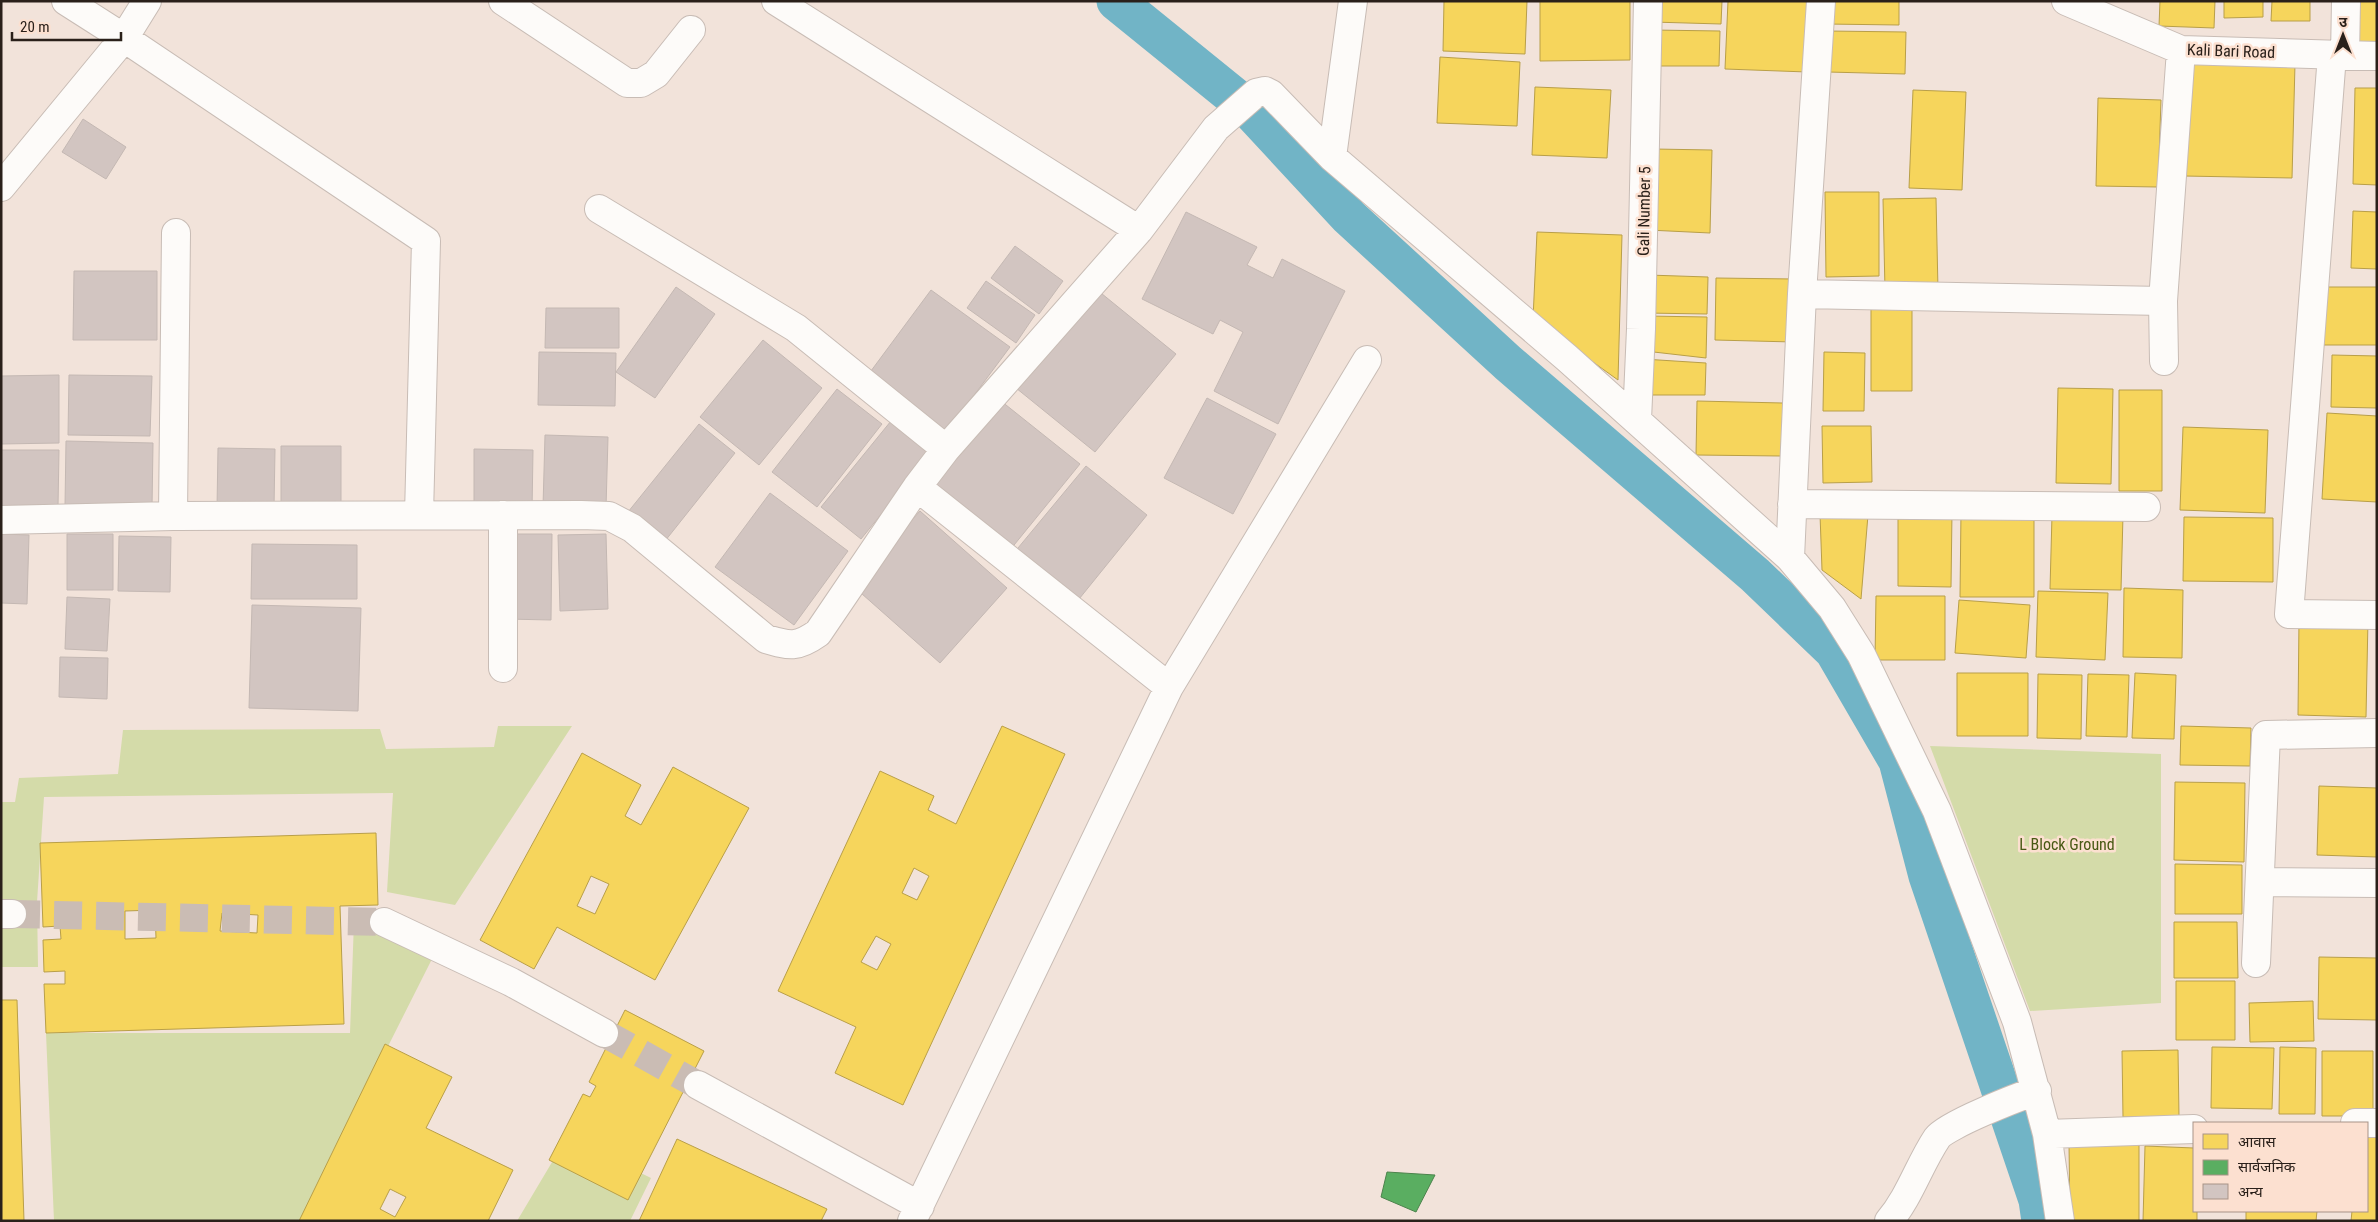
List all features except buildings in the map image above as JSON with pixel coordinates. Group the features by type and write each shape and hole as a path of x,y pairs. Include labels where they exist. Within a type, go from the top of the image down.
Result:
{"street":[{"path":"66,1 426,241 420,515"},
{"path":"1,187 124,38 147,1"},
{"path":"503,1 626,83 641,83 656,74 691,30"},
{"path":"776,1 1139,230"},
{"path":"1332,156 1353,1"},
{"name":"Gali Number 5","path":"1637,420 1641,330 1648,1"},
{"path":"1790,558 1802,294 1821,1"},
{"name":"Kali Bari Road","path":"2067,1 2181,50 2377,56"},
{"path":"2346,1 2338,55 2289,614 2377,615"},
{"path":"2164,361 2163,301 2181,50"},
{"path":"1,520 173,516 503,514 610,516 632,528 766,639 789,646 804,643 818,633 917,487 946,449 1139,230 1216,128 1256,93 1265,91 1271,94 1332,156 1568,358 1790,558 1832,608 1861,654 1937,811 2017,1022 2029,1093 2047,1134 2060,1221"},
{"path":"599,208 796,328 946,449"},
{"path":"173,516 176,233"},
{"path":"1802,294 2163,301"},
{"path":"698,1085 916,1213 1169,687 1367,360"},
{"path":"917,487 1169,687"},
{"path":"1792,504 2146,507"},
{"path":"503,514 503,668"},
{"path":"2256,963 2266,735 2377,733"},
{"path":"2260,882 2377,883"},
{"path":"384,922 511,982 604,1033"},
{"path":"1889,1221 1904,1201 1942,1132 2029,1093"},
{"path":"2047,1134 2193,1129"}],"green space":[{"path":"498,726 572,726 455,905 387,892 393,793 44,797 37,902 38,967 1,967 1,802 15,802 19,778 118,774 123,730 380,729 386,749 494,747"},
{"name":"L Block Ground","path":"1930,746 2161,754 2161,1003 2030,1011"},
{"path":"354,921 433,957 300,1221 54,1221 46,1033 350,1033"},
{"path":"567,1137 651,1178 630,1221 517,1221"}],"waterway":[{"path":"1116,1 1248,108 1349,217 1508,363 1755,575 1834,651 1898,761 1928,876 2038,1200 2041,1221"}],"tunnel":[{"path":"12,914 384,922"},
{"path":"604,1033 698,1085"}]}
